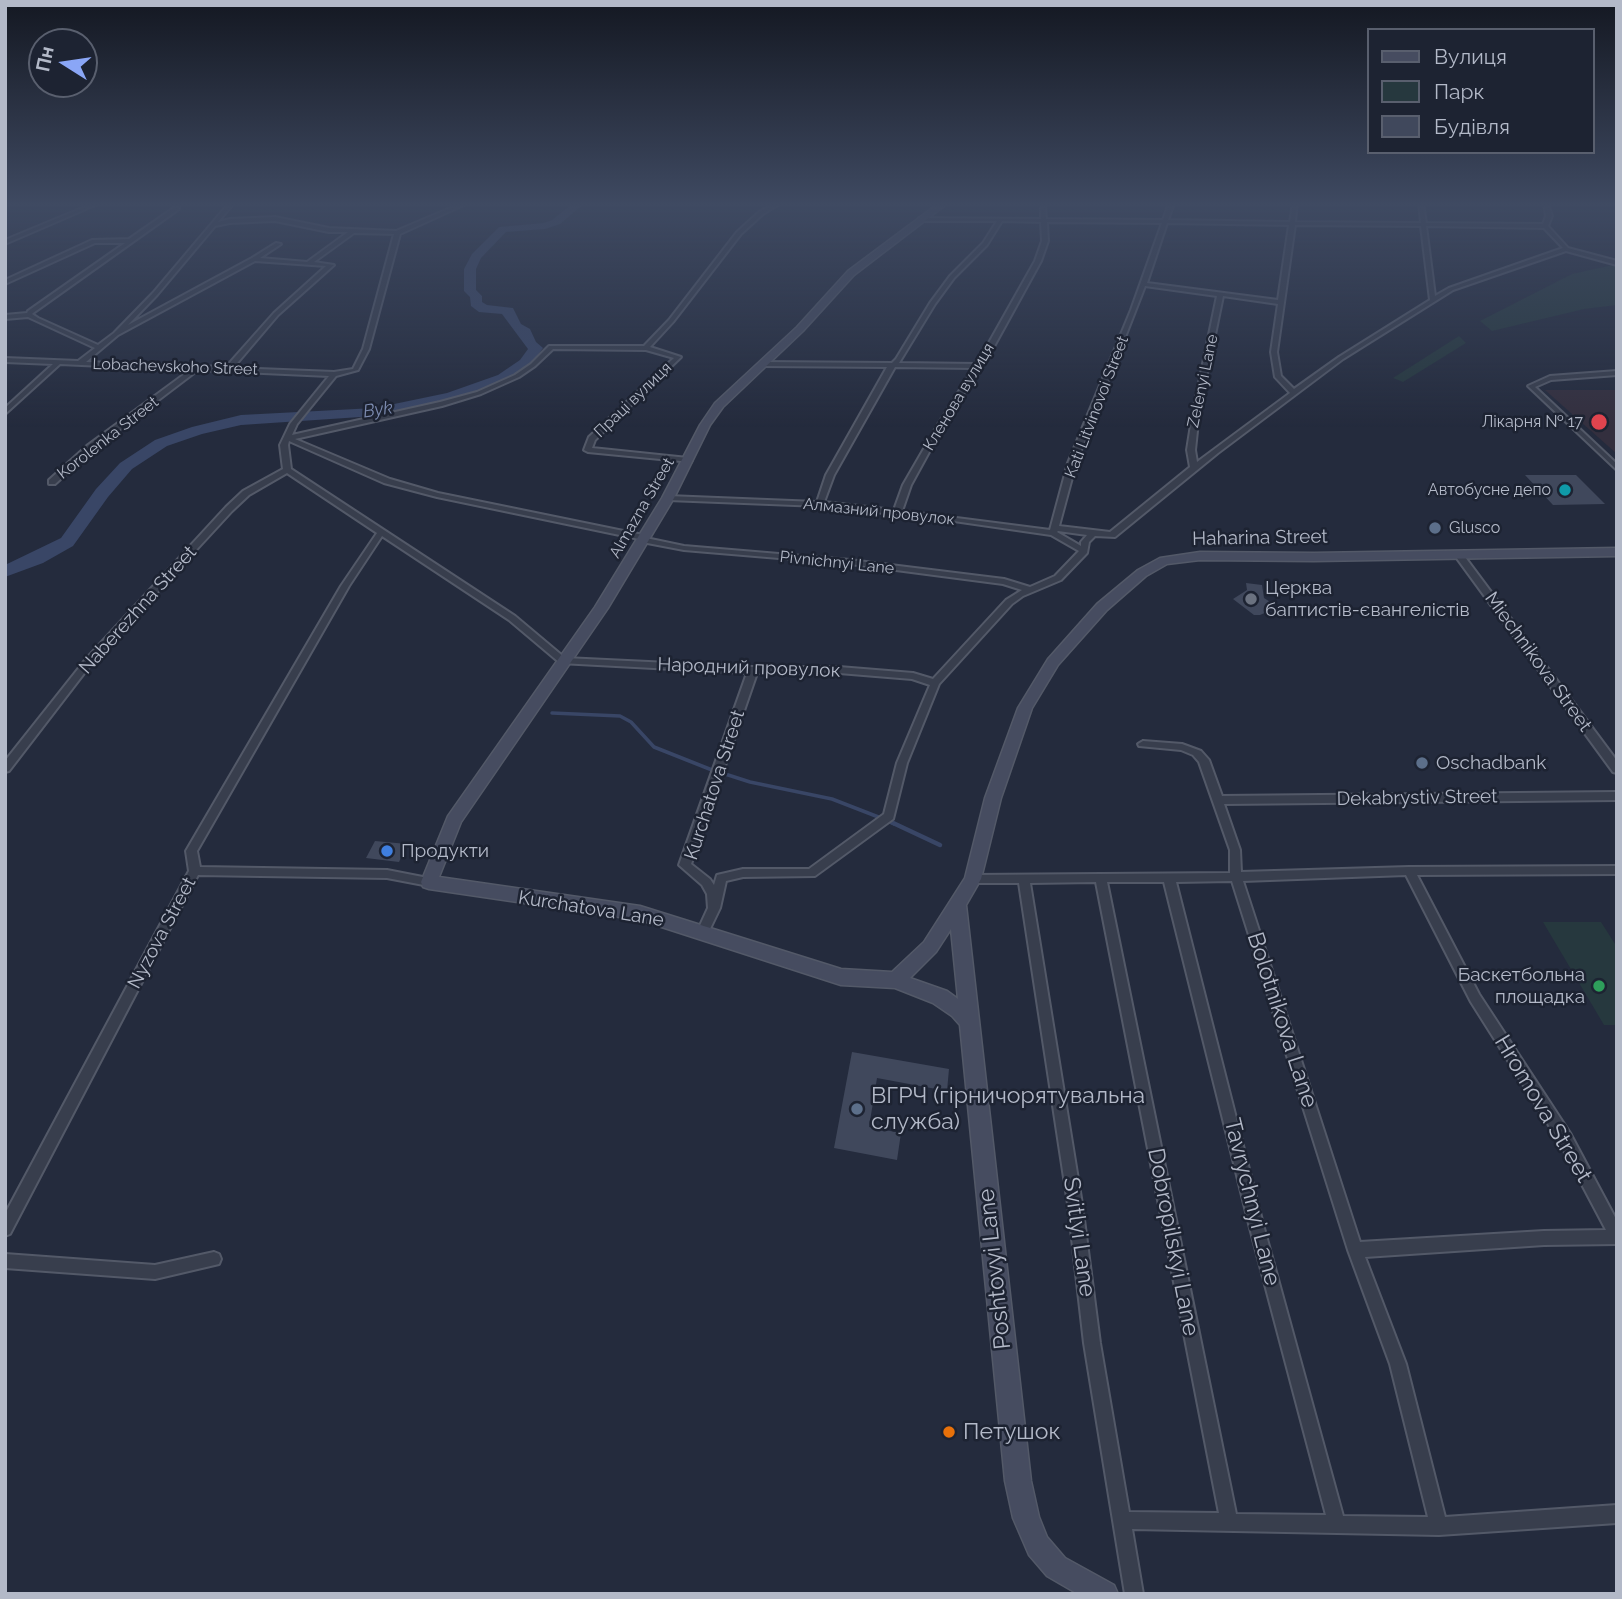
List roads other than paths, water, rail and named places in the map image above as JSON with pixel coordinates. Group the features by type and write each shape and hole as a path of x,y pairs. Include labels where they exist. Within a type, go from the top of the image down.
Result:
{"main road":[{"name":"Almazna Street","path":"429,882 454,820 601,608 668,498 705,425 719,405 800,329 847,278"},
{"name":"Haharina Street","path":"896,980 930,947 973,879 993,798 1025,708 1053,662 1102,607 1142,573 1164,561 1200,556 1617,552"},
{"name":"Kurchatova Lane","path":"429,882 640,913 841,977 896,980 940,997 959,1010 969,1022"},
{"name":"Poshtovyi Lane","path":"957,905 1018,1481 1027,1518 1038,1546 1056,1567 1105,1594"}],"street":[{"path":"29,316 33,308 77,278"},
{"path":"80,363 116,334 167,278"},
{"path":"116,334 220,278"},
{"path":"228,369 276,314 317,278"},
{"name":"Lobachevskoho Street","path":"5,360 345,373 359,366 366,349 384,278"},
{"name":"Праці вулиця","path":"688,460 588,450 592,439 678,357 646,348 705,278"},
{"path":"820,505 830,475 873,396 932,304 953,278"},
{"name":"Кленова вулиця","path":"897,513 907,485 931,442 979,366 1029,278"},
{"name":"Kati Litvinovoi Street","path":"1054,530 1072,463 1145,278"},
{"path":"1282,278 1274,352 1278,377 1293,392"},
{"path":"1430,278 1433,300"},
{"path":"1054,530 1112,535 1293,392 1451,289 1484,278"},
{"path":"1143,284 1279,302"},
{"name":"Zelenyi Lane","path":"1194,468 1191,450 1196,412 1220,295"},
{"path":"5,317 29,316 100,348"},
{"path":"288,438 404,413 479,393 517,376 551,347 646,348"},
{"path":"5,412 59,362"},
{"path":"762,364 979,366"},
{"name":"Korolenka Street","path":"52,482 91,447 197,368"},
{"path":"1617,373 1550,378 1531,386 1617,468"},
{"path":"334,374 294,424 284,457 287,470 512,618 563,662"},
{"name":"Pivnichnyi Lane","path":"288,438 387,481 463,501 684,548 850,562 1004,582 1031,590"},
{"name":"Naberezhna Street","path":"5,768 89,661 229,509 246,493 287,470"},
{"name":"Алмазний провулок","path":"668,498 820,505 1054,530 1084,551"},
{"name":"Nyzova Street","path":"5,1229 195,871 191,851 345,586 381,533"},
{"path":"703,932 714,908 721,878 743,873 811,873 889,816 902,763 935,683 1009,602 1058,578 1084,551 1084,542 1093,533"},
{"name":"Miechnikova Street","path":"1459,555 1617,769"},
{"name":"Народний провулок","path":"563,662 851,671 913,676 935,683"},
{"name":"Kurchatova Street","path":"714,908 713,893 706,883 685,865 753,670"},
{"name":"Bolotnikova Lane","path":"1143,744 1182,747 1197,753 1204,760 1235,850 1237,877 1355,1250 1398,1364 1439,1526"},
{"name":"Dekabrystiv Street","path":"1218,800 1617,796"},
{"path":"973,879 1101,880 1409,871 1617,870"},
{"name":"Kurchatova Lane","path":"195,871 387,874 429,882"},
{"name":"Hromova Street","path":"1409,871 1475,998 1565,1138 1617,1237"},
{"name":"Tavrychnyi Lane","path":"1169,878 1260,1241 1337,1524"},
{"name":"Svitlyi Lane","path":"1024,879 1073,1191 1093,1343 1134,1594"},
{"name":"Dobropilskyi Lane","path":"1101,880 1229,1521"},
{"path":"1355,1250 1544,1238 1617,1237"},
{"path":"5,1261 155,1272 214,1259"},
{"path":"1123,1520 1439,1526 1617,1514"}],"waterway":[{"name":"Byk","path":"5,572 37,559 67,542 102,493 126,466 161,443 197,430 241,420 375,412 451,397 503,378 525,363 536,348 530,344 525,332 514,325 515,321 508,315 508,311 484,309 476,303 476,296 470,291 470,278"},
{"path":"552,713 620,716 631,722 654,747 712,770"},
{"path":"722,773 750,782 832,799 881,818"},
{"path":"888,821 894,824"},
{"path":"891,822 940,845"}],"place":[{"name":"Лікарня № 17","path":"1599,422"},
{"name":"Автобусне депо","path":"1565,490"},
{"name":"Glusco","path":"1435,528"},
{"name":"Церква баптистів-євангелістів","path":"1251,599"},
{"name":"Oschadbank","path":"1422,763"},
{"name":"Продукти","path":"387,851"},
{"name":"Баскетбольна площадка","path":"1599,986"},
{"name":"ВГРЧ (гірничорятувальна служба)","path":"857,1109"},
{"name":"Петушок","path":"949,1432"}]}
